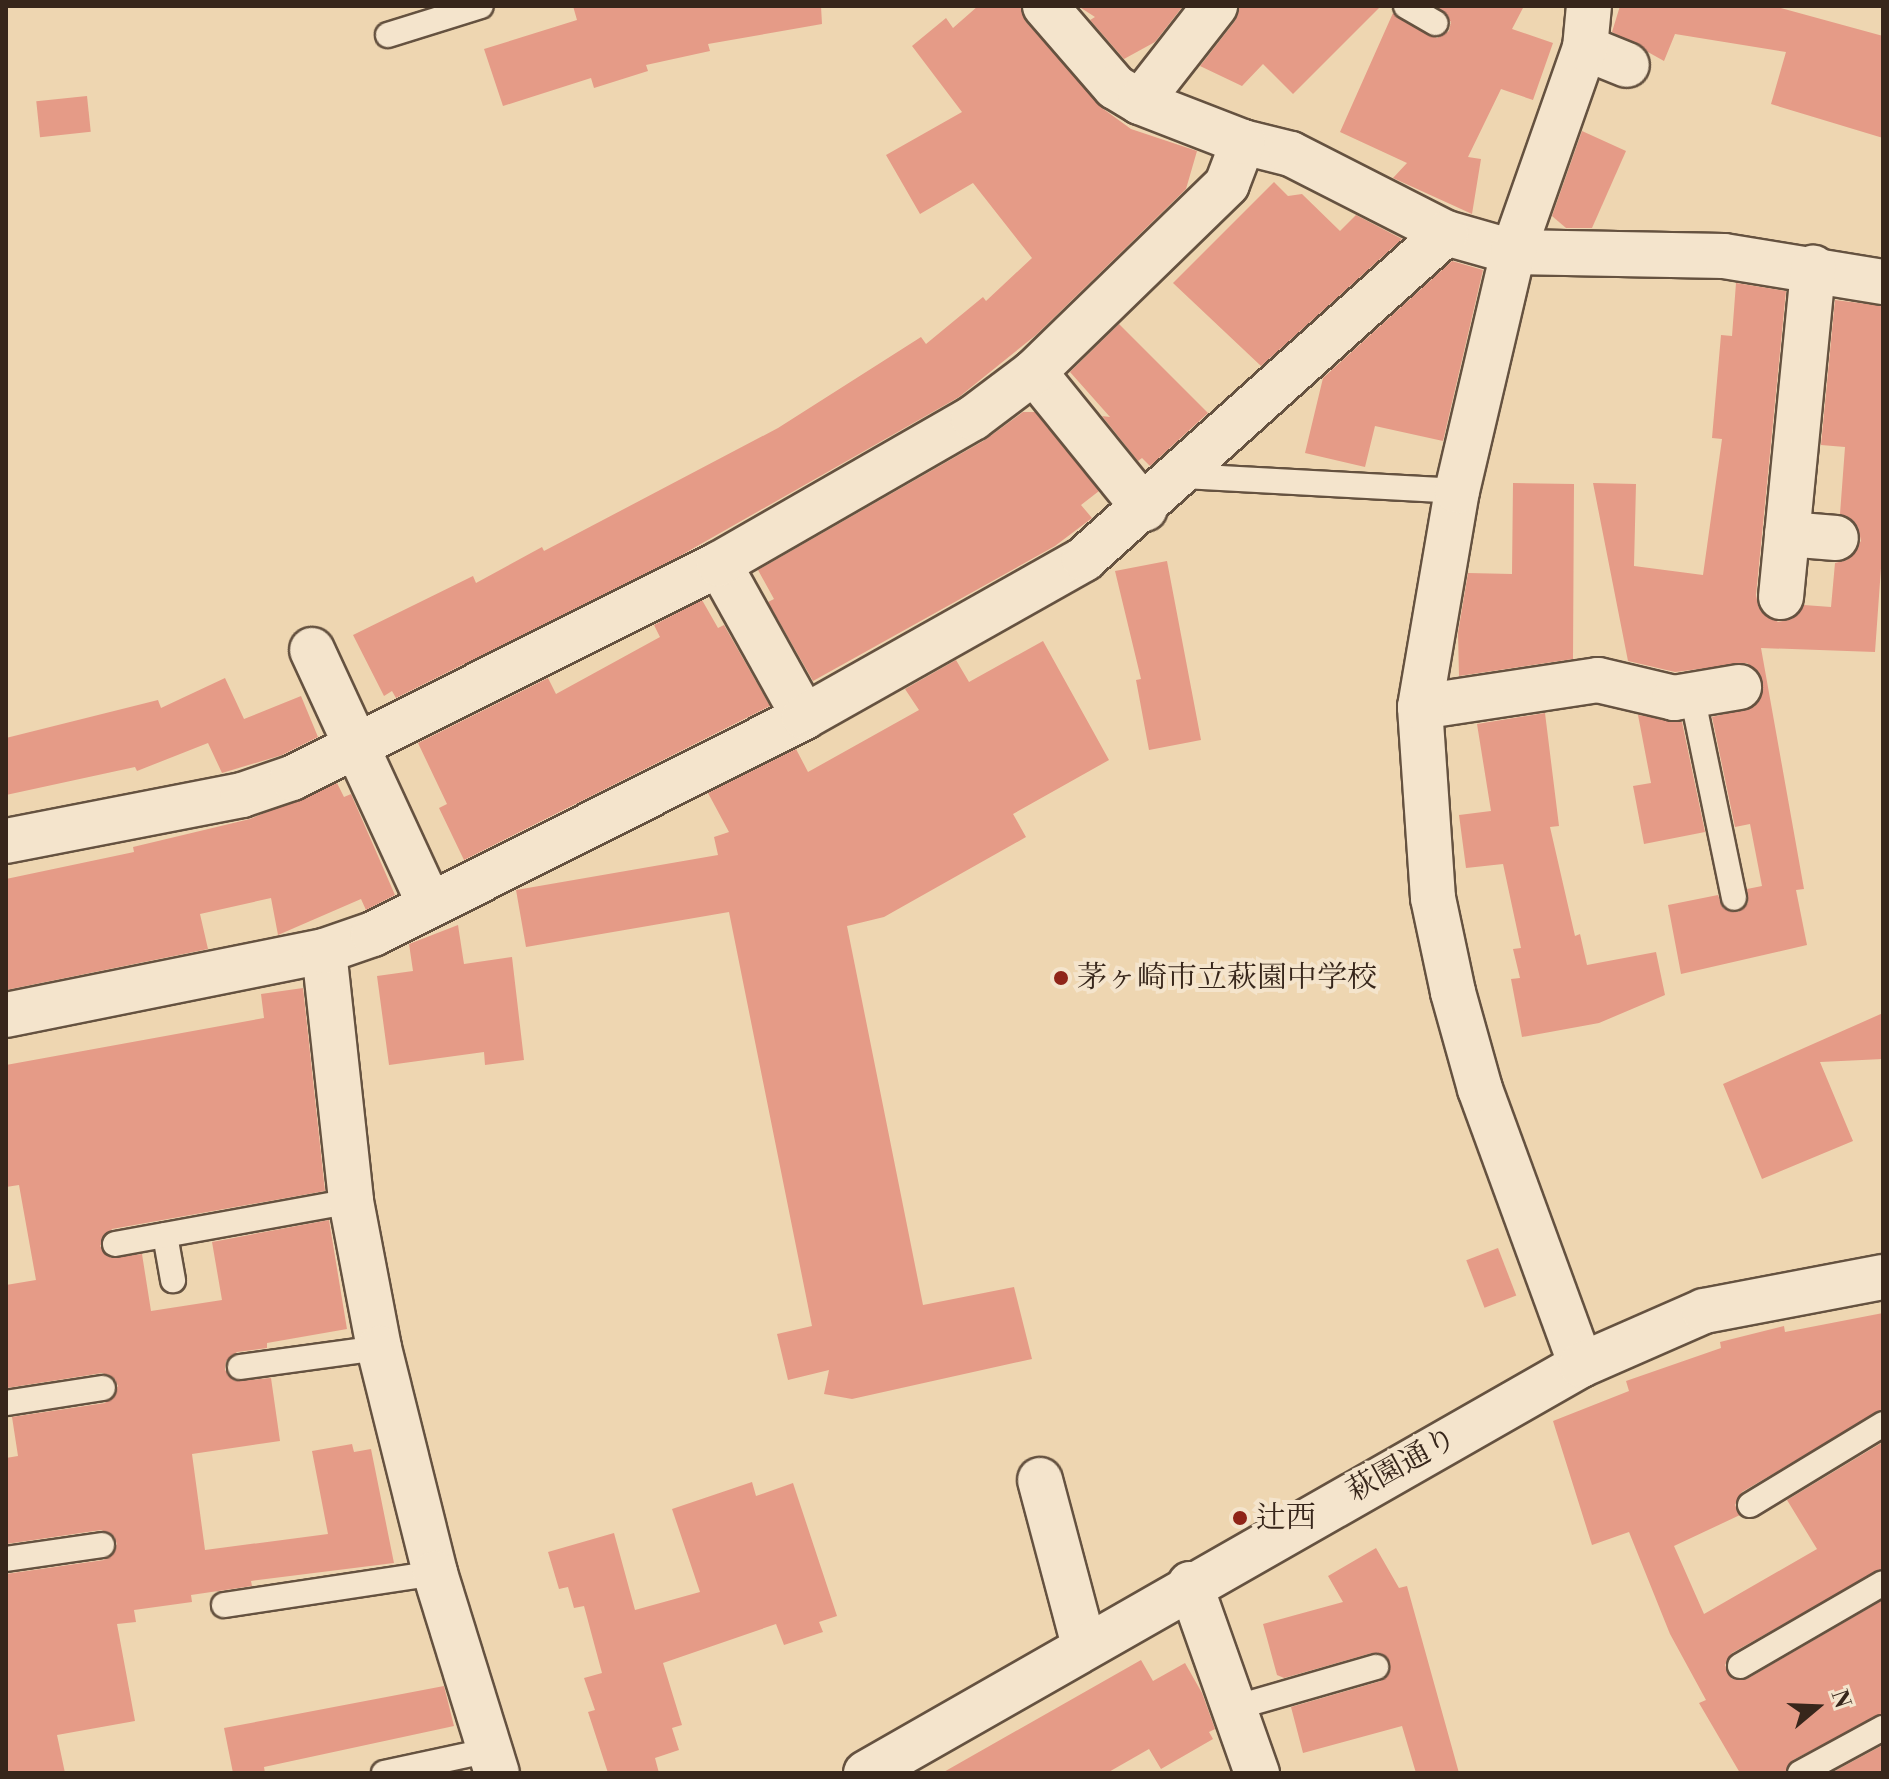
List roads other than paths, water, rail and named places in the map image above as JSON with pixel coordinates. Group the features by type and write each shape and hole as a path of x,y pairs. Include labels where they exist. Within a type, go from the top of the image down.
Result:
{"street":[{"path":"1045,6 1115,87 1140,102 1243,142 1291,154 1446,233 1513,252 1724,256 1813,268 1883,282"},
{"path":"1140,102 1215,6"},
{"path":"1581,1365 1480,1089 1453,992 1433,898 1420,707 1457,491 1513,252 1587,27 1627,65"},
{"path":"6,841 242,795 356,745 719,564 973,418 1034,372 1227,184 1243,142"},
{"path":"6,1015 324,951 373,934 804,717 1084,559 1182,476 1446,233"},
{"path":"1781,597 1813,268"},
{"path":"1034,372 1145,509"},
{"path":"1787,534 1836,538"},
{"path":"719,564 804,717"},
{"path":"312,650 430,905"},
{"path":"1420,707 1598,680 1674,698 1739,687"},
{"path":"324,951 351,1201 379,1348 435,1573 494,1762"},
{"name":"萩園通り","path":"866,1773 1190,1584 1581,1365 1704,1311 1883,1277"},
{"path":"1040,1480 1084,1645"},
{"path":"1190,1584 1257,1773"}],"lane":[{"path":"388,35 481,6"},
{"path":"1406,6 1436,23"},
{"path":"1182,476 1457,491"},
{"path":"1692,695 1734,898"},
{"path":"115,1244 351,1201"},
{"path":"165,1235 173,1280"},
{"path":"240,1367 379,1348"},
{"path":"6,1403 103,1388"},
{"path":"1750,1505 1883,1424"},
{"path":"6,1559 102,1545"},
{"path":"224,1605 435,1573"},
{"path":"1740,1666 1883,1583"},
{"path":"1234,1708 1376,1667"},
{"path":"1800,1773 1883,1728"},
{"path":"391,1772 494,1762"}],"place":[{"name":"茅ヶ崎市立萩園中学校","path":"1061,978"},
{"name":"辻西","path":"1240,1518"}]}
